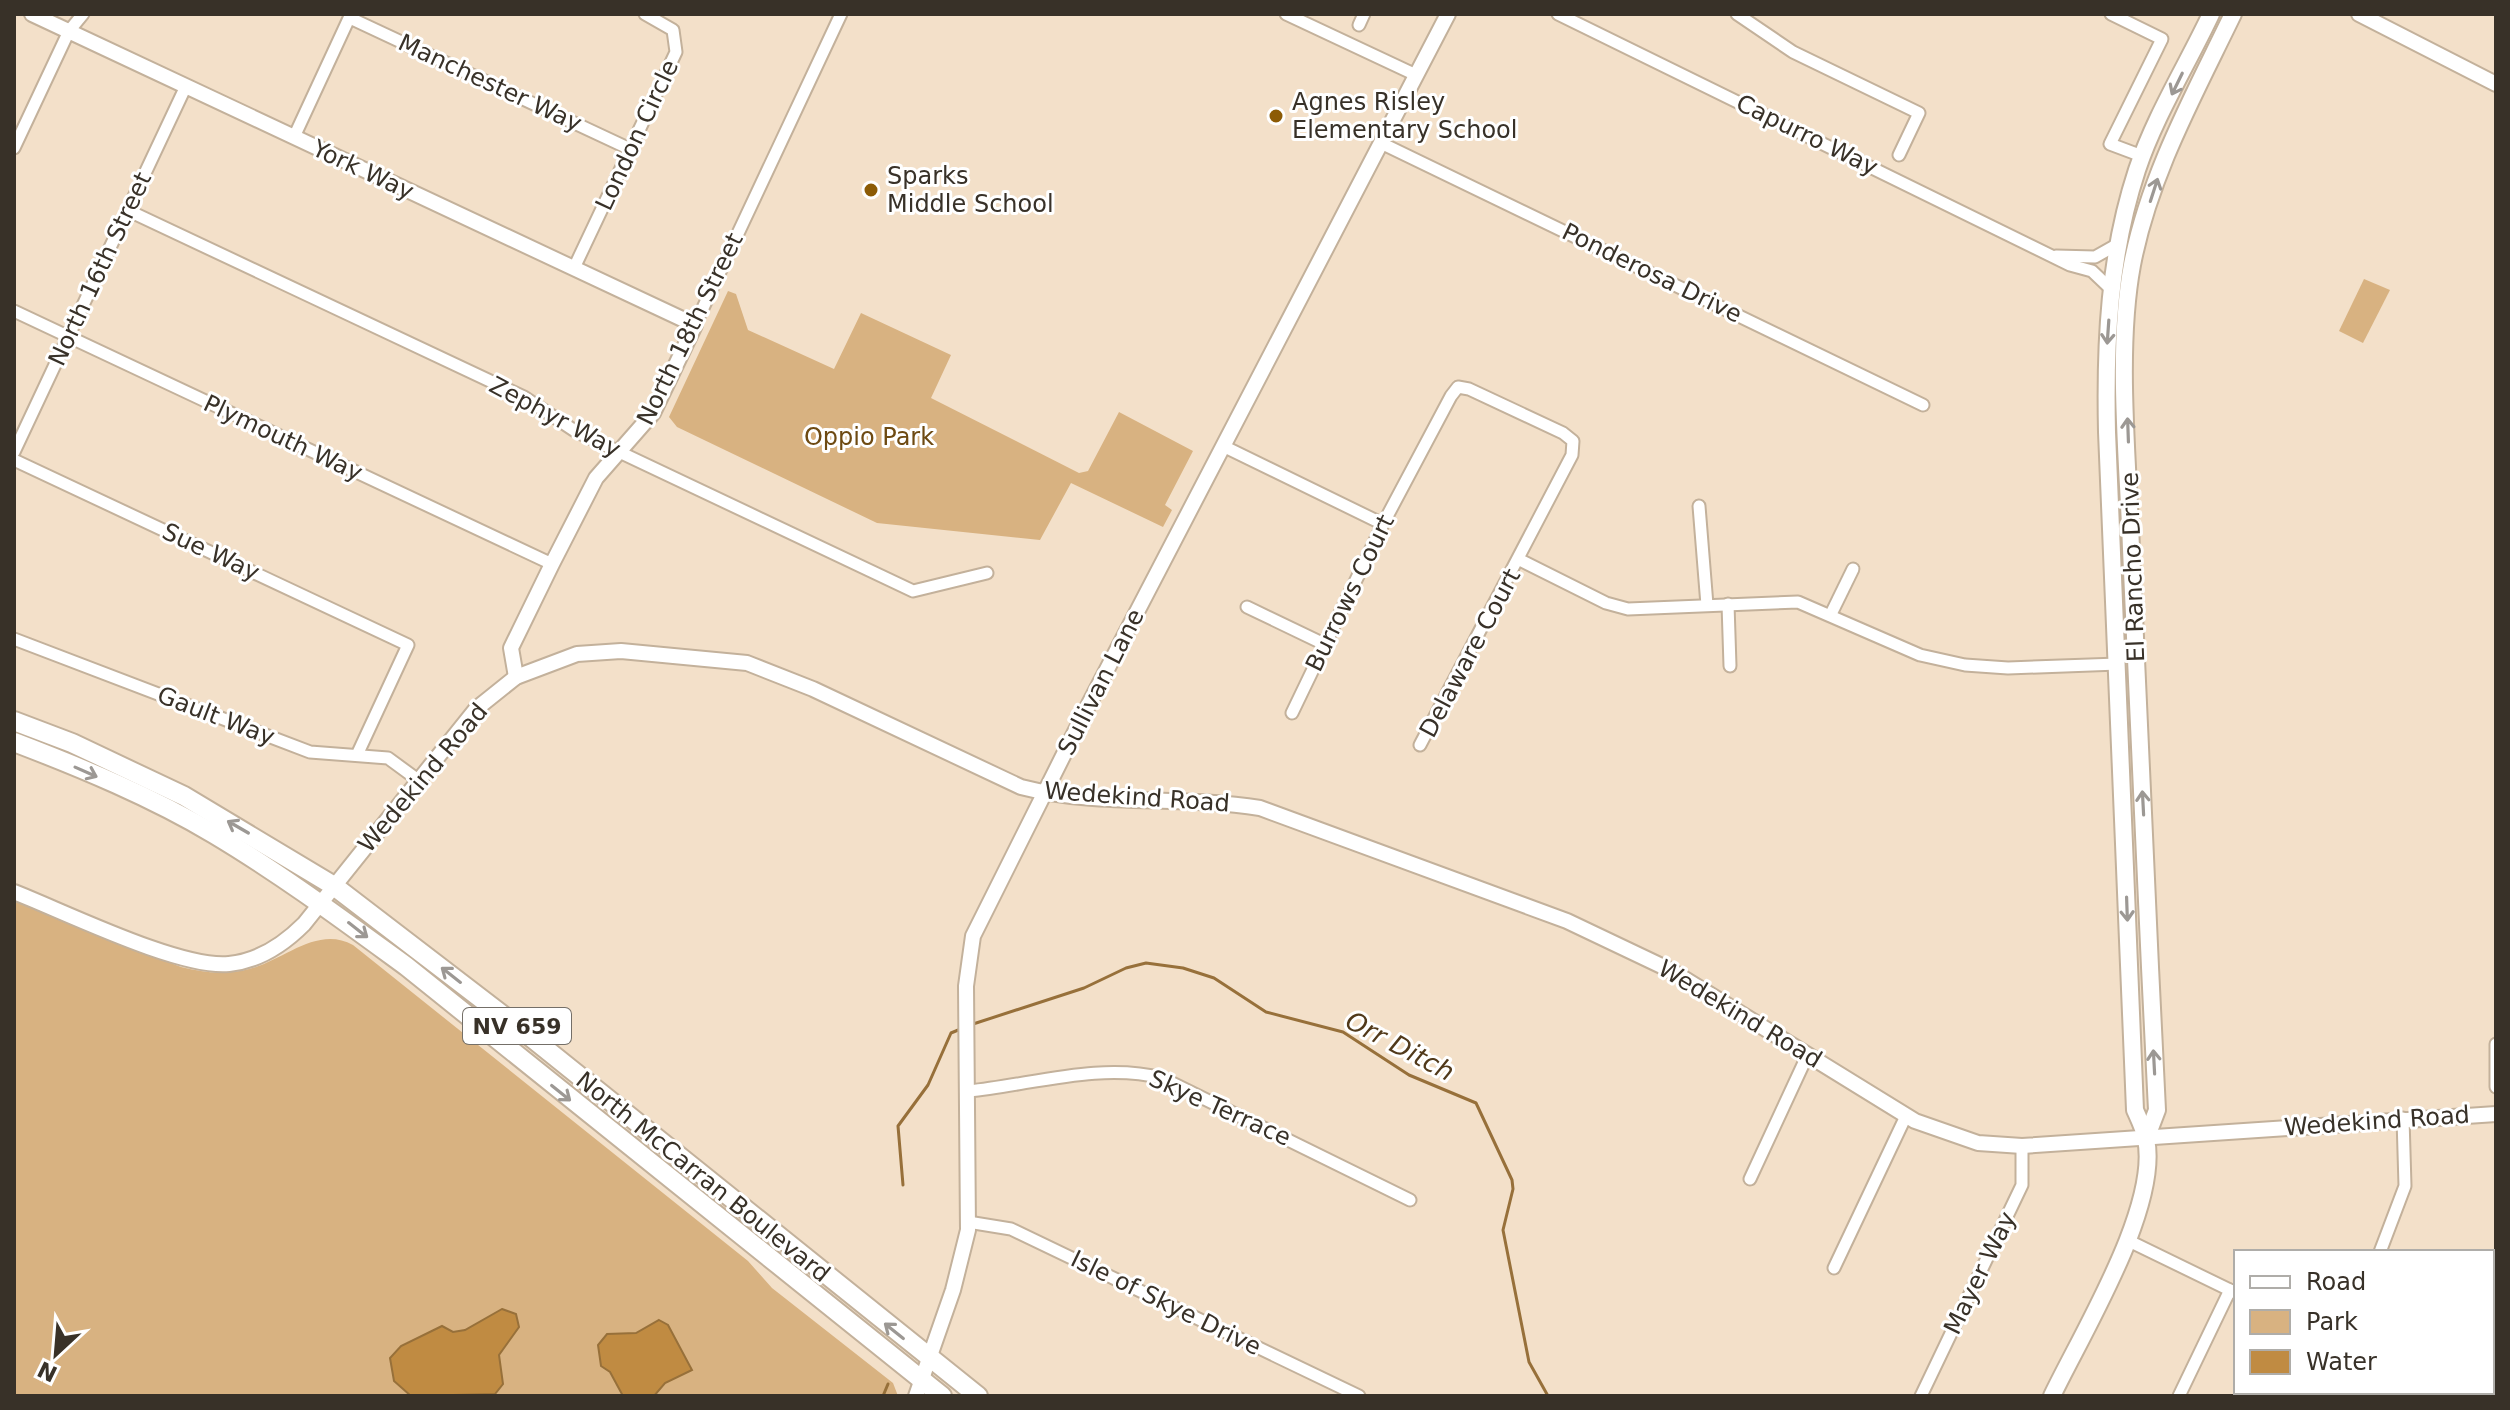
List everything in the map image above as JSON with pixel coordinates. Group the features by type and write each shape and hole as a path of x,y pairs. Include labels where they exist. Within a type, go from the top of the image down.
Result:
{"main road":[{"name":"El Rancho Drive","path":"2146,1139 2135,1110 2106,371 2112,290 2125,213 2142,156 2211,14"},
{"name":"El Rancho Drive","path":"2052,1396 2127,1240 2144,1190 2146,1139 2157,1110 2131,536 2126,341 2132,265 2162,163 2233,14"},
{"path":"2125,213 2129,224 2127,255 2132,265"},
{"name":"North McCarran Boulevard","path":"14,721 72,743 184,796 334,886 522,1030 978,1396"},
{"name":"North McCarran Boulevard","path":"14,742 92,774 211,832 321,902 406,966 919,1388 942,1396"}],"street":[{"name":"York Way","path":"32,14 695,325"},
{"path":"14,148 69,31 83,14"},
{"name":"London Circle","path":"574,268 678,45 667,24 645,14"},
{"name":"North 18th Street","path":"516,677 511,648 552,564 596,478 653,413 841,14"},
{"path":"1286,14 1416,75"},
{"name":"Sullivan Lane","path":"919,1388 953,1290 968,1222 966,986 973,936 1448,14"},
{"name":"Capurro Way","path":"1558,14 2070,265 2092,271 2112,290"},
{"path":"1737,14 1793,52 1919,113 1899,155"},
{"path":"2111,14 2162,39 2110,144 2142,156"},
{"path":"2359,14 2496,84"},
{"path":"294,137 350,16"},
{"name":"Manchester Way","path":"350,16 630,149"},
{"name":"North 16th Street","path":"14,452 186,86"},
{"name":"Ponderosa Drive","path":"1381,143 1923,405"},
{"name":"Zephyr Way","path":"127,210 524,397 575,431 913,591 987,573"},
{"name":"Capurro Way","path":"2055,256 2095,257 2118,244"},
{"name":"Plymouth Way","path":"14,311 552,564"},
{"name":"Burrows Court","path":"1292,713 1383,524 1458,387 1563,433 1573,441 1572,455 1520,560"},
{"path":"1223,446 1383,524"},
{"name":"Sue Way","path":"14,460 408,645 357,755"},
{"path":"1699,506 1707,605"},
{"path":"1520,560 1615,606 1638,610 1798,602 1920,655 1965,665 2008,668 2118,664"},
{"name":"Delaware Court","path":"1420,745 1520,560"},
{"path":"1831,614 1853,569"},
{"path":"1728,604 1730,666"},
{"path":"1247,607 1324,644"},
{"name":"Gault Way","path":"14,639 310,752 388,758 401,764 418,780"},
{"name":"Wedekind Road","path":"14,892 182,958 228,964 277,947 321,902 476,709 516,677 556,659 599,651 747,663 813,689 1021,787 1067,797 1216,800 1260,808 1482,888 1625,947 1685,978 1906,1116 1936,1131 1978,1143 2022,1146 2496,1114"},
{"path":"2496,1044 2496,1087"},
{"path":"1750,1179 1808,1054"},
{"name":"Skye Terrace","path":"969,1091 1105,1073 1154,1076 1375,1180 1410,1200"},
{"path":"1834,1268 1906,1116"},
{"path":"2381,1250 2405,1186 2403,1118"},
{"name":"Mayer Way","path":"1921,1396 2022,1185 2022,1146"},
{"name":"Isle of Skye Drive","path":"968,1222 1011,1229 1359,1396"},
{"path":"2127,1240 2233,1292 2179,1396"}],"green space":[{"path":"2364,279 2390,290 2363,343 2339,331"},
{"name":"Oppio Park","path":"728,291 736,294 748,330 834,369 861,313 951,355 931,398 1079,473 1088,471 1119,412 1193,451 1165,505 1172,510 1163,527 1071,483 1040,540 877,523 677,427 669,417"},
{"path":"14,901 181,967 206,972 249,969 300,946 326,939 353,945 748,1261 772,1288 893,1383 898,1396 14,1396"}],"water":[{"path":"502,1309 516,1314 519,1327 499,1355 503,1384 495,1394 411,1396 394,1381 390,1358 401,1346 442,1326 453,1332 465,1330"},
{"path":"659,1320 668,1325 692,1370 665,1383 654,1396 623,1396 610,1372 601,1366 598,1345 607,1334 636,1333"}],"waterway":[{"name":"Orr Ditch","path":"970,1025 1084,988 1126,968 1146,963 1183,968 1214,978 1266,1012 1343,1032 1409,1075 1476,1103 1512,1180 1513,1189 1503,1230 1529,1362 1548,1396"},
{"name":"Orr Ditch","path":"903,1185 898,1126 928,1085 951,1033 963,1028"},
{"name":"Orr Ditch","path":"883,1396 888,1384"}],"place":[{"name":"Agnes Risley Elementary School","path":"1276,116"},
{"name":"Sparks Middle School","path":"871,190"}]}
